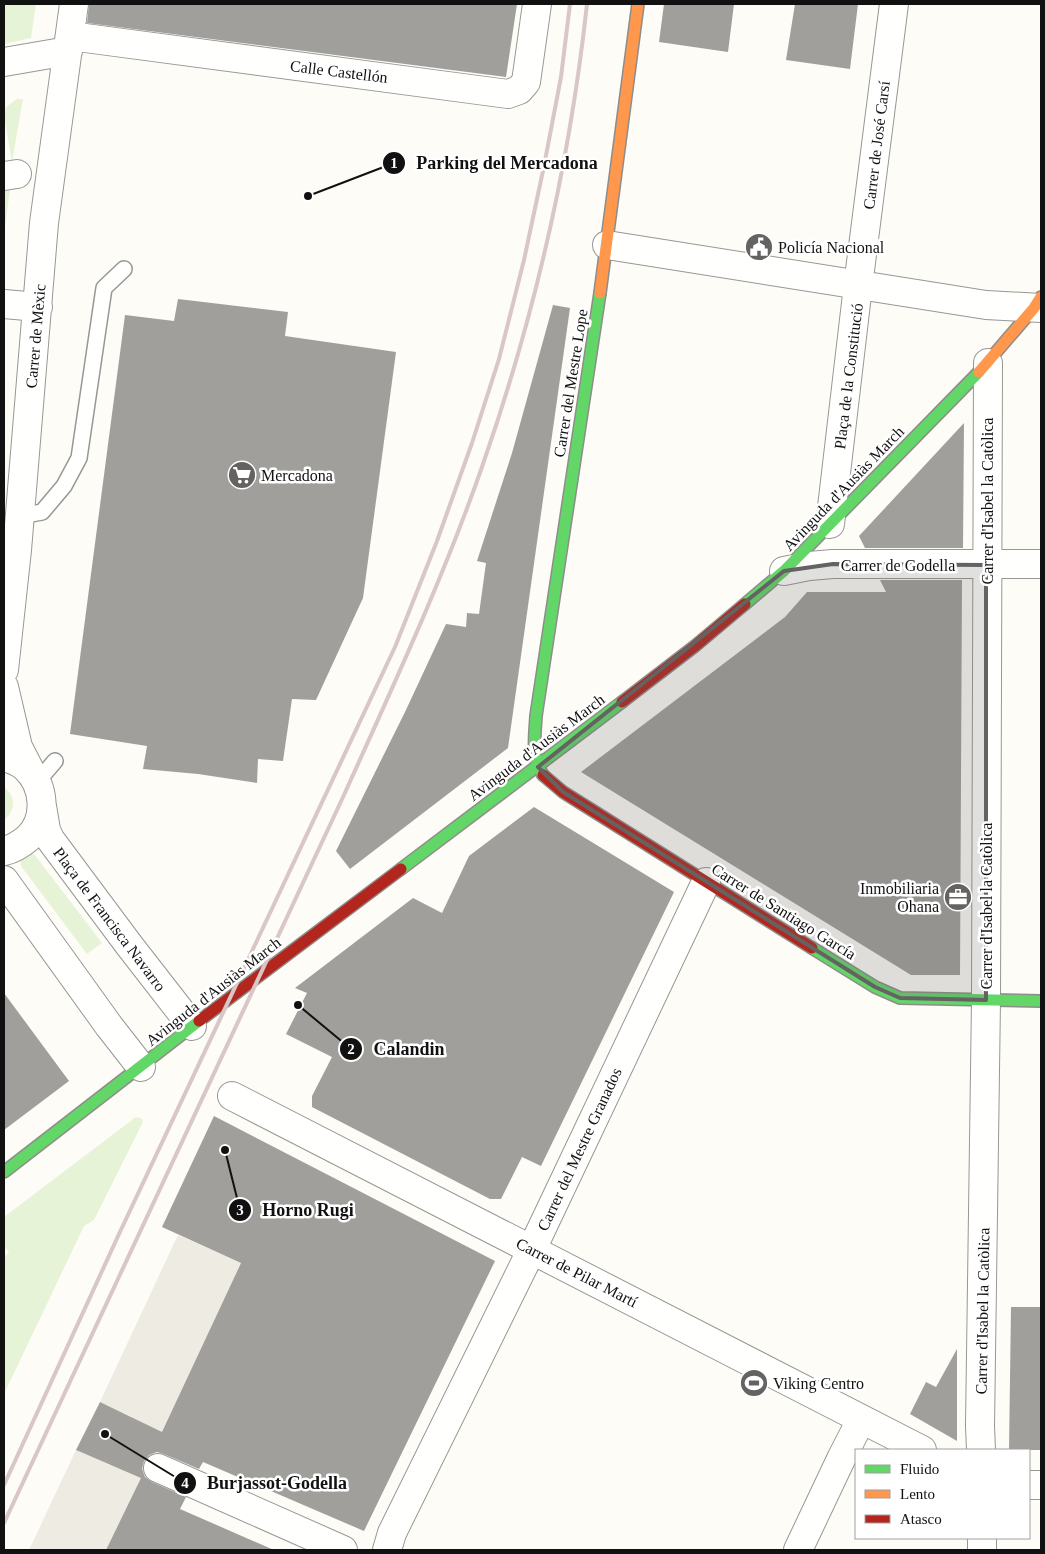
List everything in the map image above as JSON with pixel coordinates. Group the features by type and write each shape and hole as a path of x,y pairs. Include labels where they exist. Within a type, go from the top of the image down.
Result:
{"street":[{"name":"Carrer de Mèxic","path":"4,670 20,516 44,224 74,4"},
{"name":"Calle Castellón","path":"4,62 69,44 508,94 520,90 526,82 537,4"},
{"name":"Carrer del Mestre Lope","path":"538,767 534,747 540,686 607,245 638,4"},
{"name":"Carrer de José Carsí","path":"858,286 894,4"},
{"path":"607,245 858,286"},
{"name":"Plaça de la Constitució","path":"830,524 858,286 986,305 1039,304"},
{"path":"4,304 38,307"},
{"name":"Avinguda d'Ausiàs March","path":"4,1172 192,1026 538,767 695,646 784,571 988,363 1039,304"},
{"name":"Carrer d'Isabel la Catòlica","path":"981,1449 986,1000 988,363"},
{"name":"Carrer de Godella","path":"784,571 833,564 1041,564"},
{"path":"4,687 18,746 38,791 41,817 32,833 22,843 4,850"},
{"path":"4,757 24,766 38,791"},
{"name":"Carrer de Santiago García","path":"538,767 549,781 563,792 888,994 911,999 1041,1001"},
{"name":"Plaça de Francisca Navarro","path":"38,791 46,830 50,839 192,1026"},
{"path":"4,880 109,1026 141,1067"},
{"name":"Carrer del Mestre Granados","path":"387,1550 392,1532 532,1249 706,882"},
{"name":"Carrer de Pilar Martí","path":"232,1096 920,1449"},
{"path":"798,1550 861,1420"},
{"path":"158,1468 343,1550"}],"lane":[{"path":"20,516 42,512 64,486 79,458 104,288 124,269"},
{"path":"38,791 43,775 55,761"}],"highlighted area":[{"path":"833,564 986,565 986,1000 900,998 875,987 563,792 538,767 784,571"}],"green space":[{"path":"4,4 36,4 31,38 4,44"},
{"path":"17,99 23,99 12,162 4,116 6,107"},
{"path":"10,189 4,234 4,190"},
{"path":"4,787 11,795 13,804 11,812 4,820"},
{"path":"31,853 34,854 102,943 87,954 21,866 20,859"},
{"path":"136,1117 141,1118 143,1122 94,1220 84,1226 4,1394 4,1257 9,1253 4,1245 4,1217"}],"shaded area":[{"path":"178,1235 241,1263 138,1485 106,1550 29,1550 76,1450 110,1465 132,1417 100,1402"}],"building":[{"path":"89,4 517,4 506,77 87,23"},
{"path":"664,4 734,4 728,52 659,42"},
{"path":"795,4 858,4 850,69 786,60"},
{"name":"Mercadona","path":"178,299 288,312 285,336 396,352 363,598 316,700 292,699 283,761 258,759 257,783 198,774 143,769 147,746 70,734 125,315 174,321"},
{"path":"553,305 570,308 508,748 350,869 336,851 446,624 466,627 467,613 479,614 486,563 477,561 512,453"},
{"path":"964,423 963,548 865,548 859,536"},
{"path":"880,580 962,580 960,975 911,975 581,772 785,617 807,592 886,592"},
{"path":"534,807 674,892 541,1166 522,1157 501,1199 490,1199 312,1107 312,1096 332,1057 286,1034 307,993 295,988 413,898 442,913 469,856"},
{"path":"4,993 69,1081 4,1130"},
{"path":"214,1116 495,1261 364,1531 203,1462 199,1469 157,1452 149,1455 144,1461 142,1469 145,1477 186,1497 180,1509 274,1550 106,1550 141,1478 76,1450 100,1402 162,1432 241,1263 162,1227"},
{"path":"1011,1307 1041,1307 1041,1450 1009,1449"},
{"path":"957,1349 957,1441 910,1414 926,1382 936,1387"}],"railway":[{"path":"4,1485 119,1234 395,647 437,541 472,443 499,359 524,260 561,77 570,4"},
{"path":"4,1523 344,795 452,548 502,408 534,294 548,237 571,121 587,4"}],"traffic: fast":[{"path":"543,775 535,754 536,716 600,293"},
{"path":"745,604 784,571 979,372"},
{"path":"401,869 622,702"},
{"path":"812,948 875,987 900,998 1041,1001"},
{"path":"4,1172 199,1021"}],"traffic: slow":[{"path":"600,293 638,4"},
{"path":"979,372 1034,308 1041,297"}],"traffic: jam":[{"path":"622,702 695,646 745,604"},
{"path":"543,775 563,792 812,948"},
{"path":"199,1021 401,869"}],"place":[{"name":"Parking del Mercadona","path":"308,196"},
{"name":"Policía Nacional","path":"759,247"},
{"name":"Mercadona","path":"242,475"},
{"name":"Inmobiliaria Ohana","path":"958,897"},
{"name":"Calandin","path":"298,1005"},
{"name":"Horno Rugi","path":"225,1150"},
{"name":"Viking Centro","path":"754,1383"},
{"name":"Burjassot-Godella","path":"105,1434"}]}
